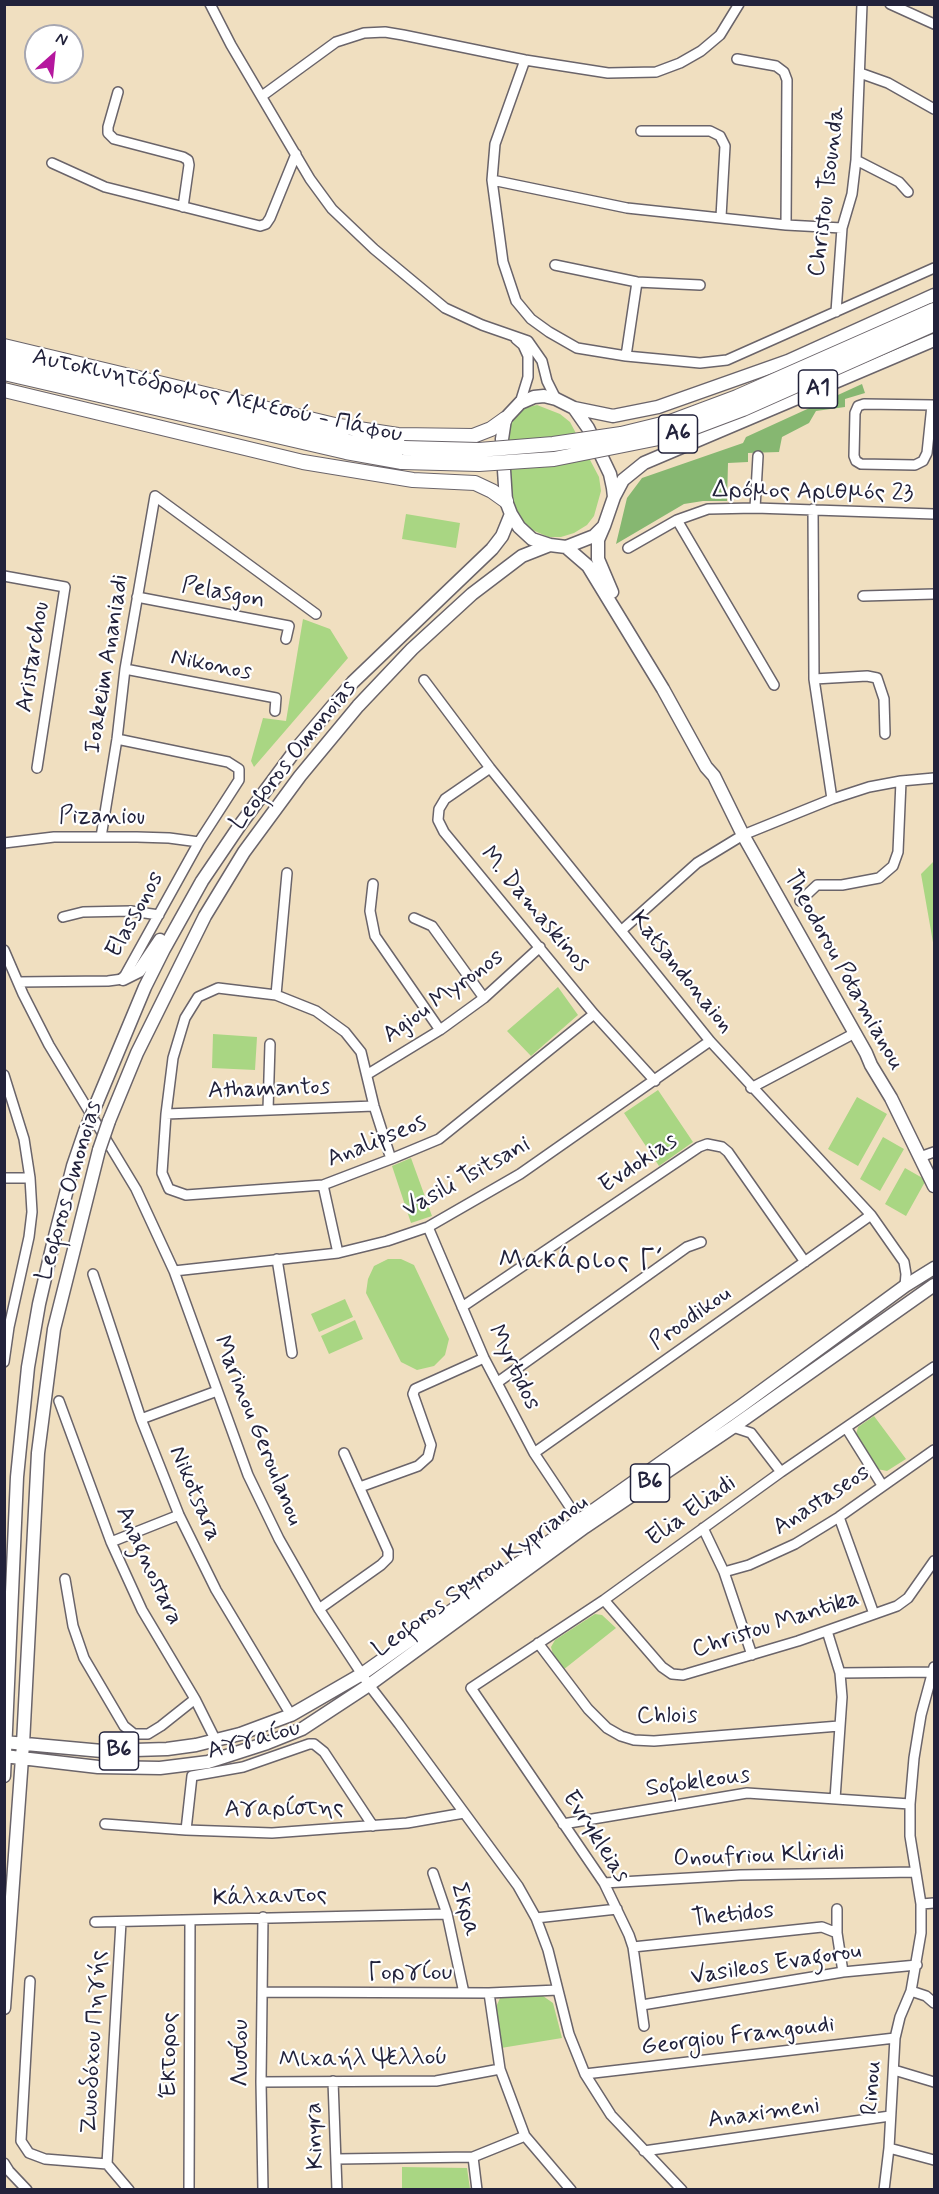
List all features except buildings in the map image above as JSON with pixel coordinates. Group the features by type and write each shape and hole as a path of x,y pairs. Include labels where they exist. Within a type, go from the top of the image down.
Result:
{"highway":[{"name":"Αυτοκινητόδρομος Λεμεσού - Πάφου","path":"4,360 403,455 553,444 621,434 670,422 737,398 934,310"},
{"name":"Αυτοκινητόδρομος Λεμεσού - Πάφου","path":"4,374 346,452 403,455 479,464 554,459 674,435 743,410 934,324"},
{"path":"4,346 339,426 398,435 473,436 505,420"},
{"path":"4,390 303,462 413,480 475,483 492,491 509,508"}],"main road":[{"name":"A1","path":"520,403 534,397 544,396 574,408 613,416 658,407 788,361 934,295"},
{"name":"A1","path":"604,526 614,497 623,480 645,463 934,340"},
{"path":"520,403 505,420 502,439 509,508 519,527 532,539 566,547 594,536 604,526"},
{"path":"574,408 588,428 610,474 614,497"},
{"name":"Leoforos Omonoias","path":"4,1776 17,1477 28,1367 39,1304 73,1166 97,1102 145,987 185,910 240,825 297,748 353,682 492,549 502,536 509,508"},
{"name":"Theodorou Potamianou","path":"604,526 598,540 598,553 605,580 696,733 713,764 714,776"},
{"name":"Leoforos Omonoias","path":"4,2008 22,1744 38,1453 52,1340 75,1240 109,1121 142,1043 205,916 244,852 300,776 358,706 412,649 472,594 514,562 522,556 550,545"},
{"name":"Theodorou Potamianou","path":"566,547 588,566 714,776 743,835 855,1033 934,1186"},
{"path":"123,979 139,971 146,964 172,922 185,910"},
{"name":"Leoforos Spyrou Kyprianou","path":"6,1742 102,1750 167,1749 216,1741 291,1715 362,1674 931,1270"},
{"name":"Leoforos Spyrou Kyprianou","path":"5,1756 126,1768 160,1768 208,1762 302,1729 369,1685 585,1527 733,1427 934,1285"}],"street":[{"path":"210,4 231,45 310,179 332,209 374,249 445,308 482,325 528,341 542,361 547,381 556,399"},
{"path":"262,96 336,42 364,33 385,32 525,60 608,73 656,72 680,63 701,51 720,35 740,4"},
{"name":"Christou Tsounda","path":"836,312 842,228 852,194 856,160 862,4"},
{"path":"890,4 934,24"},
{"path":"737,59 776,66 784,72 788,80 786,225"},
{"path":"525,60 495,144 492,180 503,262 516,301 531,319 577,348 626,356 700,363 727,360 934,268"},
{"path":"860,73 888,83 934,109"},
{"path":"118,92 108,133 114,139 188,160 183,207"},
{"path":"641,131 710,131 720,136 725,146 721,217"},
{"path":"52,163 105,187 260,226 266,224 270,218 296,154"},
{"path":"856,160 899,182 908,192"},
{"path":"492,180 627,208 786,225 842,228"},
{"path":"555,266 638,282 700,285"},
{"path":"626,356 638,282"},
{"path":"512,335 523,345 528,356 528,377 520,403"},
{"path":"864,404 933,406 927,453 923,461 915,465 861,464 856,461 854,456 855,413 858,406 864,404"},
{"path":"755,508 758,456"},
{"name":"Ioakeim Ananiadi","path":"101,837 117,739 125,669 155,496 316,614"},
{"name":"Δρόμος Αριθμός 23","path":"628,548 677,520 708,509 813,509 934,514"},
{"path":"813,509 814,679 832,799"},
{"path":"677,520 774,685"},
{"name":"Aristarchou","path":"4,576 65,587 37,768"},
{"path":"863,596 934,594"},
{"name":"Pelasgon","path":"137,597 289,626 286,639"},
{"name":"Nikonos","path":"125,669 276,698 275,711"},
{"path":"814,679 867,676 877,678 884,699 885,734"},
{"name":"Katsandonaion","path":"424,680 490,768 710,1041 871,1215 904,1262"},
{"name":"Elassonos","path":"18,982 123,979 199,842 239,780 238,769 228,762 117,739"},
{"name":"M. Damaskinos","path":"490,768 445,799 439,809 438,820 444,832 594,1014 655,1082"},
{"path":"622,930 697,863 743,835 832,799 869,787 934,778"},
{"path":"800,901 817,885 842,885 879,878 892,866 898,852 901,781"},
{"name":"Pizaniou","path":"4,843 54,837 170,838 199,842"},
{"path":"276,995 287,873"},
{"path":"374,884 370,911 375,936 440,1029"},
{"path":"63,917 84,912 131,911 159,915"},
{"path":"414,918 432,926 484,998"},
{"name":"Agiou Myronos","path":"368,1074 440,1029 484,998 540,947"},
{"name":"Marinou Geroulanou","path":"4,950 49,1045 136,1190 174,1271 248,1474 279,1539 319,1609 369,1685 518,1886 536,1918 548,1950 568,2034 585,2074 611,2115 682,2190"},
{"path":"166,1114 173,1058 185,1018 198,997 218,988 276,995 316,1011 345,1032 361,1052 374,1106 391,1159"},
{"name":"Analipseos","path":"166,1114 162,1173 169,1189 186,1195 323,1185 439,1139 594,1014"},
{"path":"752,1089 855,1033"},
{"name":"Vasili Tsitsani","path":"174,1271 338,1253 387,1241 428,1227 520,1174 655,1082 710,1041"},
{"path":"268,1110 270,1044"},
{"path":"4,1075 24,1139 32,1212 4,1362"},
{"name":"Athamantos","path":"166,1114 374,1106"},
{"path":"4,1107 15,1107"},
{"name":"Evdokias","path":"462,1307 707,1144 722,1147 728,1152 806,1262"},
{"path":"920,1157 934,1152"},
{"path":"4,1178 30,1178"},
{"path":"323,1185 338,1253"},
{"name":"Proodikou","path":"534,1453 871,1215"},
{"name":"Myrtidos","path":"428,1227 484,1358 534,1453 578,1520"},
{"path":"498,1382 687,1246 701,1242"},
{"path":"277,1259 292,1353"},
{"path":"904,1262 918,1270 931,1270"},
{"path":"904,1262 905,1287"},
{"name":"Nikotsara","path":"93,1274 141,1419 179,1515 216,1590 291,1715"},
{"path":"360,1487 418,1466 428,1456 431,1444 413,1395 415,1389 484,1358"},
{"name":"Elia Eliadi","path":"471,1688 604,1600 781,1472 847,1429 934,1367"},
{"path":"141,1419 217,1391"},
{"name":"Anagnostara","path":"59,1401 111,1542 142,1610 195,1699 216,1741"},
{"path":"752,1413 752,1433"},
{"path":"733,1427 752,1433 781,1472"},
{"path":"847,1429 882,1485"},
{"name":"Anastaseos","path":"724,1572 788,1548 839,1517 934,1450"},
{"path":"319,1609 388,1558 388,1551 344,1453"},
{"path":"111,1542 179,1515"},
{"path":"839,1517 874,1614"},
{"path":"703,1528 724,1572 752,1655"},
{"name":"Christou Mantika","path":"604,1600 662,1667 672,1674 683,1675 827,1631 897,1606 908,1598 934,1561"},
{"path":"65,1579 74,1626 84,1658 124,1726 134,1734 148,1734 195,1699"},
{"path":"827,1631 840,1673 842,1696 835,1799"},
{"name":"Chlois","path":"538,1643 588,1709 606,1728 634,1740 654,1741 839,1726"},
{"path":"840,1673 934,1670"},
{"name":"Rinou","path":"884,2190 889,2148 895,2038 900,2017 911,1991 921,1933 921,1904 910,1836 910,1804 921,1715 934,1670"},
{"name":"Evrykleias","path":"471,1688 604,1883 617,1908 633,1947 644,2026"},
{"name":"Αγγαίου","path":"186,1830 192,1776 243,1767 309,1744 324,1752 373,1826"},
{"name":"Sofokleous","path":"563,1824 747,1793 910,1804"},
{"name":"Αγαρίστης","path":"105,1824 272,1833 406,1823 464,1813"},
{"name":"Onoufriou Kliridi","path":"604,1883 740,1875 915,1872"},
{"name":"Σκρα","path":"433,1873 447,1914 464,1993"},
{"path":"921,1904 934,1903"},
{"path":"536,1918 617,1908"},
{"path":"837,1909 837,1933 843,1972"},
{"name":"Κάλχαντος","path":"95,1922 447,1914"},
{"name":"Λυσίου","path":"263,1917 261,2082 263,2190"},
{"name":"Έκτορος","path":"189,2190 190,1920"},
{"name":"Ζωοδόχου Πηγής","path":"107,2164 121,1922"},
{"name":"Thetidos","path":"633,1947 822,1927 837,1933"},
{"name":"Vasileos Evagorou","path":"642,2005 843,1972 916,1965"},
{"path":"30,1981 21,2141 29,2154 45,2159 107,2164 129,2190"},
{"name":"Γοργίου","path":"262,1992 489,1993 558,1990"},
{"path":"911,1991 926,1996 934,2002"},
{"path":"489,1993 500,2070 525,2136 572,2190"},
{"name":"Georgiou Frangoudi","path":"585,2074 895,2038"},
{"name":"Μιχαήλ Ψελλού","path":"261,2082 436,2081 500,2070"},
{"path":"894,2070 934,2082"},
{"name":"Kinyra","path":"333,2081 337,2190"},
{"name":"Anaximeni","path":"644,2151 890,2115"},
{"path":"337,2160 473,2157 525,2136"},
{"path":"889,2148 934,2160"},
{"path":"473,2157 477,2190"},
{"path":"4,2163 27,2190"}],"green space":[{"path":"862,384 865,393 845,399 845,407 816,411 809,423 782,437 779,452 748,453 748,462 728,463 727,501 684,504 616,544 627,498 642,478 743,443 746,437"},
{"path":"537,405 560,414 570,422 599,477 601,491 594,516 587,525 574,533 561,537 548,537 526,527 509,501 507,426 524,408"},
{"path":"406,514 460,523 456,548 402,539"},
{"path":"303,619 330,629 348,658 254,767 251,761 263,718 286,721"},
{"path":"934,861 934,948 921,874"},
{"path":"558,987 578,1015 531,1056 507,1031"},
{"path":"213,1034 257,1037 255,1070 212,1068"},
{"path":"658,1090 693,1142 659,1166 624,1113"},
{"path":"857,1097 887,1114 858,1166 828,1149"},
{"path":"883,1137 904,1149 880,1191 860,1179"},
{"path":"411,1158 432,1216 411,1223 392,1166"},
{"path":"905,1168 926,1180 906,1216 885,1204"},
{"path":"388,1259 401,1259 414,1265 449,1339 445,1355 434,1366 417,1370 401,1362 366,1293 368,1279 374,1266"},
{"path":"345,1299 353,1317 319,1332 311,1314"},
{"path":"355,1320 363,1339 329,1354 321,1336"},
{"path":"874,1416 906,1459 887,1471 877,1469 855,1438 858,1427"},
{"path":"595,1614 602,1615 616,1628 563,1670 554,1658 551,1647 555,1640"},
{"path":"501,1996 543,1996 553,2003 562,2038 501,2048 496,2007"},
{"path":"402,2167 467,2168 470,2189 402,2189"}],"district":[{"name":"Μακάριος Γ΄","path":"586,1262"}]}
